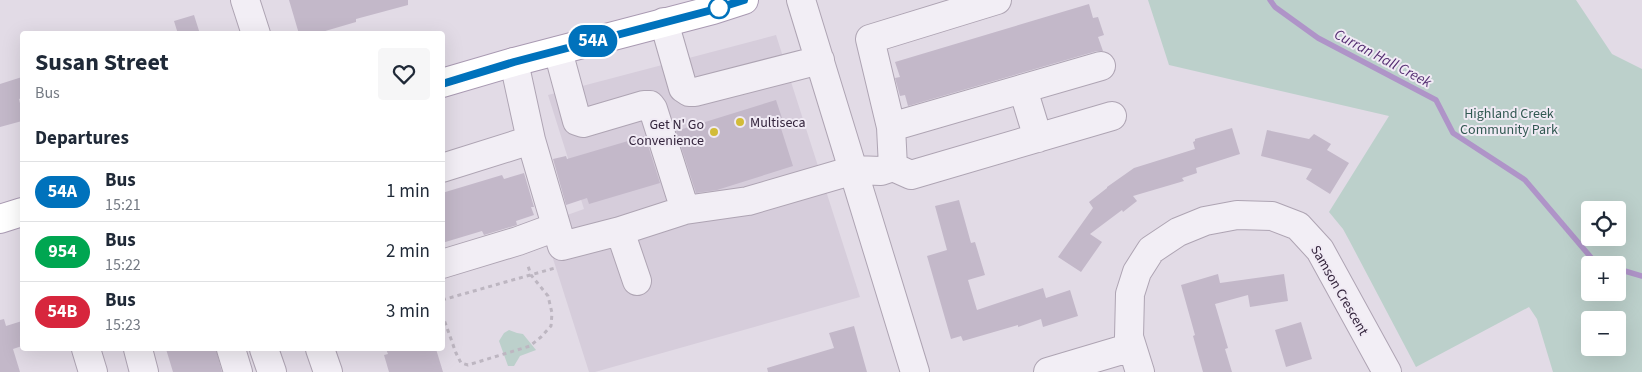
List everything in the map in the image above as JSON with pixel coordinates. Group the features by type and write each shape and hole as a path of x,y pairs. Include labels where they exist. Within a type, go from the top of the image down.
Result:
{"main road":[{"path":"445,83 514,62 744,0"},
{"path":"0,219 20,213"}],"street":[{"path":"245,0 255,31"},
{"path":"801,0 915,372"},
{"path":"893,167 891,127 870,39 997,0"},
{"path":"664,22 684,88 688,92 714,88 820,60"},
{"path":"558,51 576,121 583,122 650,105 653,109 685,210"},
{"path":"514,62 531,140 562,246 620,231 685,210 748,201 854,170 881,171 893,167 911,175 1112,116"},
{"path":"891,127 1101,66"},
{"path":"1023,89 1038,138"},
{"path":"445,167 531,140"},
{"name":"Samson Crescent","path":"1048,372 1136,360 1129,337 1130,294 1136,272 1151,250 1178,232 1206,221 1237,215 1272,216 1298,226 1320,250 1387,372"},
{"path":"445,263 518,241 556,227"},
{"path":"620,231 637,281"},
{"path":"87,351 93,372"},
{"path":"139,351 144,372"},
{"path":"232,351 238,372"},
{"path":"265,351 272,372"},
{"path":"321,351 328,372"}],"path":[{"path":"445,323 456,354 461,363 468,365 530,346 542,337 551,326 552,313 548,296 531,275 518,241"},
{"path":"445,299 558,267"}],"shaded area":[{"path":"776,35 860,297 595,372 589,372 542,224 584,209 548,95"}],"green space":[{"name":"Highland Creek Community Park","path":"1148,0 1576,0 1612,54 1642,69 1642,372 1553,372 1537,319 1529,307 1416,367 1343,229 1329,212 1389,116 1169,65"},
{"path":"509,330 523,334 536,350 520,356 514,366 508,366 499,341 504,333"}],"building":[{"path":"289,0 408,0 408,5 356,19 356,22 325,31 298,31"},
{"path":"1089,4 1093,18 1098,17 1104,35 1098,37 1103,51 1097,51 908,106 905,95 900,96 895,78 900,77 895,62"},
{"path":"194,15 199,31 177,31 174,21"},
{"path":"20,78 20,122 0,127 0,84"},
{"path":"776,100 783,121 779,122 793,166 717,190 696,193 676,131"},
{"path":"1232,128 1240,154 1196,168 1197,173 1182,178 1184,181 1133,196 1137,201 1090,234 1102,242 1081,272 1058,257 1093,208 1089,202 1107,187 1134,168 1195,149 1193,142 1195,139"},
{"path":"1267,130 1309,139 1314,134 1331,144 1327,150 1349,163 1330,194 1306,179 1312,169 1261,156"},
{"path":"645,136 660,183 589,204 587,198 566,205 553,159 566,156 567,159"},
{"path":"524,173 534,207 531,207 534,215 516,221 517,225 484,235 482,231 445,242 445,192 502,175 504,179"},
{"path":"959,200 971,243 975,242 985,275 968,280 977,310 1043,288 1046,298 1070,290 1078,316 1043,327 1041,319 963,341 961,336 951,339 927,256 947,250 935,206"},
{"path":"1218,274 1220,283 1284,274 1288,301 1250,307 1248,295 1215,304 1228,348 1225,349 1232,372 1203,372 1181,285"},
{"path":"4,319 6,326 20,322 20,347 13,349 20,372 0,372 0,320"},
{"path":"1301,322 1312,359 1286,367 1275,330"},
{"path":"854,326 867,372 768,372 767,368 834,348 829,333"},
{"path":"167,351 217,351 222,372 173,372"},
{"path":"387,351 437,351 443,372 389,372 384,355 388,354"}],"waterway":[{"name":"Curran Hall Creek","path":"1270,0 1275,7 1318,38 1436,100 1453,133 1525,180 1590,256"},
{"name":"Curran Hall Creek","path":"1626,271 1642,276"}],"bus line":[{"name":"54A","path":"445,83 514,62 744,0"}],"place":[{"name":"Multiseca","path":"740,122"},
{"name":"Get N' Go Convenience","path":"714,132"}]}
